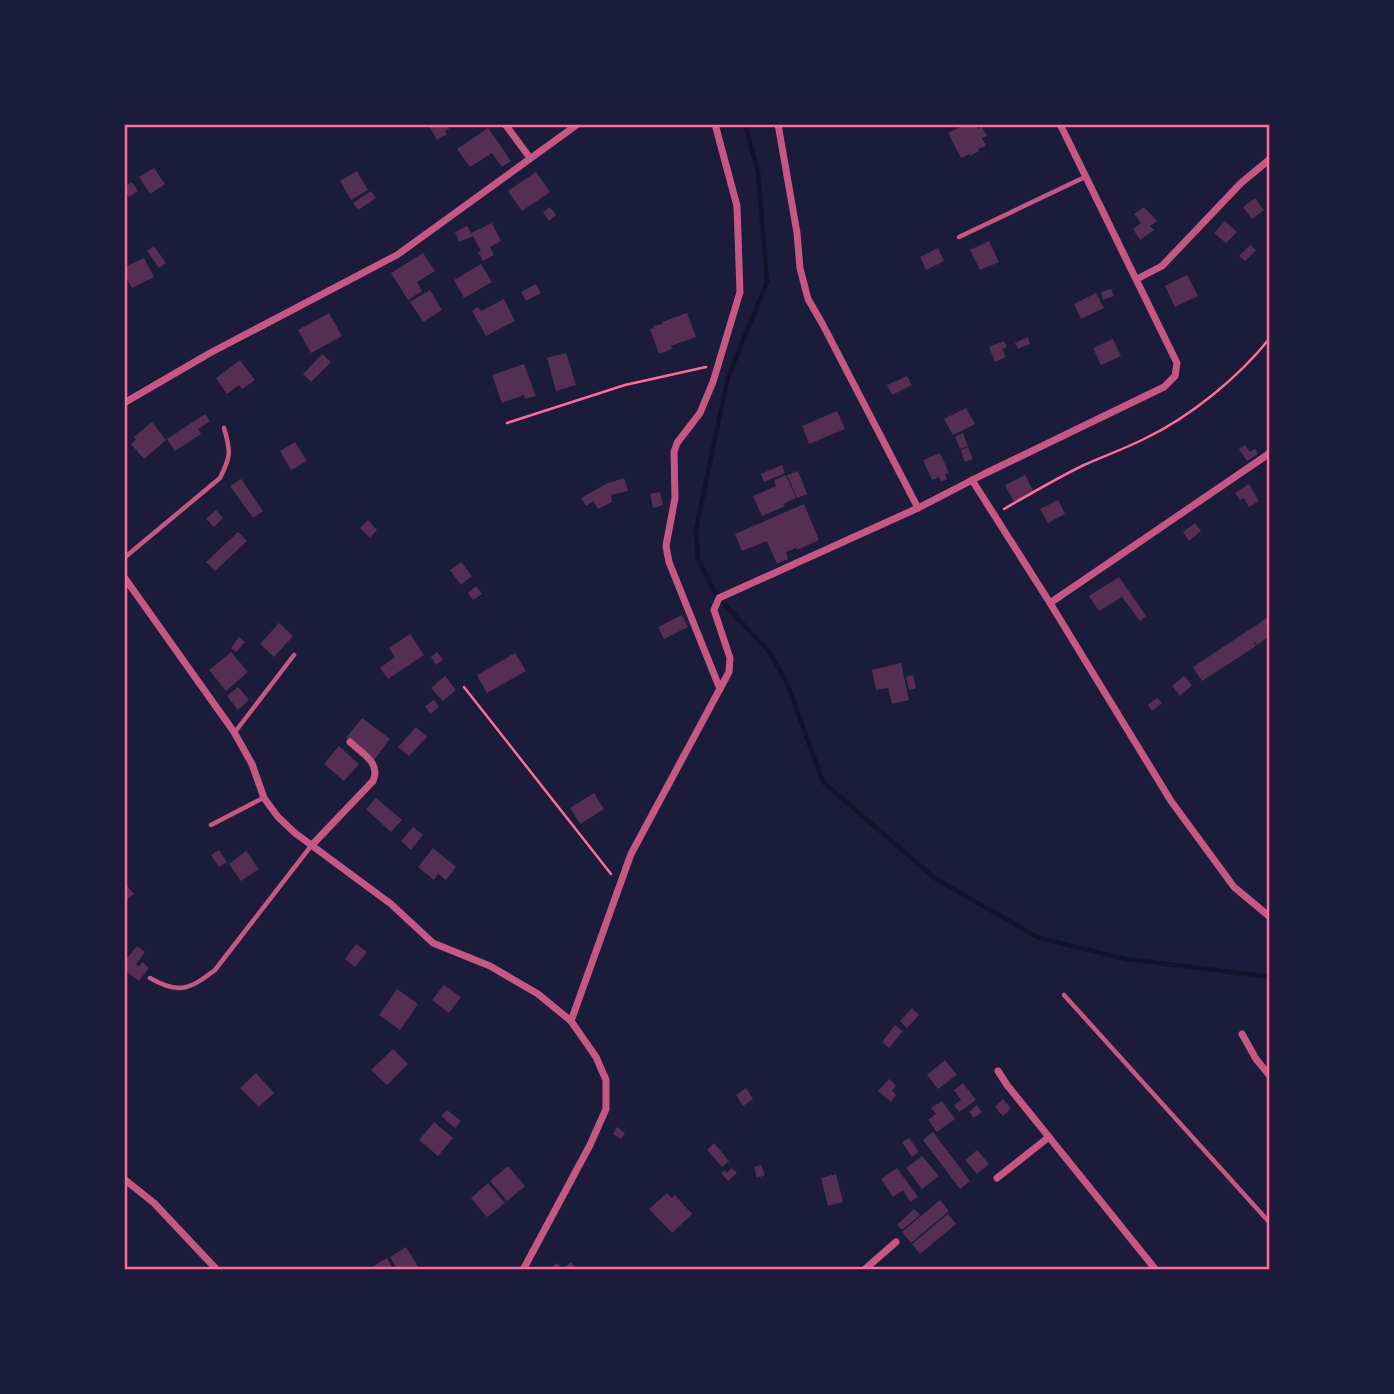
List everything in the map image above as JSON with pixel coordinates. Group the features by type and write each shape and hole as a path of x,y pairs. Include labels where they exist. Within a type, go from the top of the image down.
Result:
{"street":[{"path":"505,124 530,158"},
{"path":"124,403 397,255 578,124"},
{"path":"715,124 737,206 740,292 719,364 699,413 677,443 674,452 675,498 666,545 668,562 720,689"},
{"path":"778,124 797,233 800,268 808,299 918,508"},
{"path":"571,1021 631,854 729,672 730,658 714,610 719,598 918,508 1164,387 1175,376 1177,363 1060,124"},
{"path":"1137,279 1162,266 1241,183 1270,159"},
{"path":"1050,603 1270,453"},
{"path":"972,480 1171,801 1234,887 1270,918"},
{"path":"124,577 234,732 252,764 264,798 278,817 295,833 391,904 433,943 490,966 538,994 571,1021 596,1057 606,1080 606,1109 590,1145 523,1270"},
{"path":"312,845 375,776 373,764 350,742"},
{"path":"1242,1034 1256,1059 1270,1076"},
{"path":"998,1071 1156,1270"},
{"path":"998,1178 1049,1137"},
{"path":"124,1179 154,1203 217,1270"},
{"path":"864,1270 896,1242"}],"lane":[{"path":"960,237 1086,177"},
{"path":"124,558 220,478 227,465 230,450 224,428"},
{"path":"234,732 294,655"},
{"path":"211,825 264,798"},
{"path":"150,978 164,986 179,989 195,985 215,970 312,845"},
{"path":"1064,995 1270,1223"}],"path":[{"path":"995,514 1084,466 1145,439 1180,418 1217,391 1258,353 1270,338"},
{"path":"507,424 625,385 719,364"},
{"path":"464,687 620,885"}],"building":[{"path":"428,124 446,124 449,129 445,131 447,134 437,140"},
{"path":"966,124 975,124 978,129 982,127 987,136 982,138 986,146 961,158 948,133"},
{"path":"488,128 511,161 502,167 492,153 470,167 457,149"},
{"path":"154,168 165,184 150,194 139,177"},
{"path":"357,171 368,190 351,200 340,181"},
{"path":"536,172 550,192 522,211 508,191"},
{"path":"132,182 138,191 129,197 124,187"},
{"path":"371,191 376,198 358,210 353,203"},
{"path":"1255,198 1264,210 1252,219 1243,207"},
{"path":"550,207 556,215 549,221 543,212"},
{"path":"1144,207 1157,221 1150,226 1154,230 1140,240 1133,229 1141,223 1134,214"},
{"path":"1225,221 1237,232 1226,243 1214,233"},
{"path":"492,223 501,241 490,247 494,255 483,261 473,236 459,242 455,232 467,226 471,233"},
{"path":"989,241 999,262 980,270 970,250"},
{"path":"1250,245 1256,250 1245,261 1239,256"},
{"path":"154,246 166,263 159,268 147,251"},
{"path":"938,248 944,261 926,270 920,257"},
{"path":"423,253 435,271 417,282 422,291 408,300 391,273"},
{"path":"144,258 154,277 132,288 124,273 124,267"},
{"path":"481,264 492,282 464,298 454,280"},
{"path":"1187,275 1198,296 1175,307 1165,286"},
{"path":"536,284 541,293 526,301 521,292"},
{"path":"1111,289 1114,296 1103,300 1101,292"},
{"path":"430,290 442,310 423,322 410,302"},
{"path":"1096,293 1104,308 1081,319 1074,304"},
{"path":"504,299 515,321 486,336 472,311 478,307 481,311"},
{"path":"329,313 342,336 311,353 298,330"},
{"path":"687,313 696,337 671,346 672,349 659,354 650,329"},
{"path":"1028,337 1030,344 1018,349 1015,343"},
{"path":"1113,339 1121,356 1101,365 1093,348"},
{"path":"1004,341 1007,347 1002,349 1006,357 995,362 989,347"},
{"path":"566,353 576,385 556,391 547,358"},
{"path":"322,354 331,362 311,382 303,374"},
{"path":"240,360 255,380 242,389 239,385 227,394 216,378"},
{"path":"524,364 536,396 525,399 524,395 502,403 492,375"},
{"path":"907,376 912,385 892,395 887,385"},
{"path":"966,408 975,424 953,435 944,419"},
{"path":"837,411 845,429 809,444 802,426"},
{"path":"205,414 210,421 198,429 201,434 175,451 167,439"},
{"path":"152,422 166,440 144,459 131,444 136,440 134,437"},
{"path":"963,433 968,446 960,449 955,437"},
{"path":"295,442 307,461 291,470 280,451"},
{"path":"1245,445 1250,452 1255,449 1258,454 1247,461 1239,449"},
{"path":"968,447 973,459 965,462 961,450"},
{"path":"940,453 949,473 945,474 947,479 941,482 939,477 932,480 923,460"},
{"path":"782,465 785,473 764,482 761,474"},
{"path":"798,471 807,494 797,498 787,475"},
{"path":"786,475 796,498 762,516 753,496 776,486 774,480"},
{"path":"1025,475 1034,492 1014,502 1005,485"},
{"path":"624,478 628,491 611,495 612,502 598,509 593,501 586,506 581,498 608,483"},
{"path":"241,479 263,511 253,518 230,486"},
{"path":"1249,484 1259,501 1249,507 1244,498 1240,500 1235,493"},
{"path":"660,492 663,505 653,508 650,494"},
{"path":"1058,500 1065,514 1048,523 1040,509"},
{"path":"804,504 819,540 797,550 790,534 796,548 786,552 788,559 777,564 767,541 742,551 735,534"},
{"path":"216,510 223,518 214,527 206,519"},
{"path":"368,520 377,530 370,538 360,528"},
{"path":"1195,523 1201,531 1189,541 1183,532"},
{"path":"238,532 247,541 215,571 206,562"},
{"path":"461,562 472,576 461,585 450,570"},
{"path":"1119,577 1146,616 1140,621 1122,597 1099,611 1089,596"},
{"path":"476,586 482,594 473,600 468,593"},
{"path":"682,615 688,627 664,639 658,627"},
{"path":"1270,616 1270,636 1257,645 1253,639 1256,646 1202,681 1193,667"},
{"path":"279,623 293,636 274,657 260,644"},
{"path":"410,634 424,655 388,679 380,668 395,657 389,648"},
{"path":"239,637 245,642 236,652 231,648"},
{"path":"231,652 248,672 226,691 209,670"},
{"path":"437,652 443,660 436,665 431,657"},
{"path":"515,653 526,671 487,693 477,675"},
{"path":"901,663 909,700 892,704 888,688 876,690 872,670"},
{"path":"913,675 916,688 909,690 906,677"},
{"path":"445,676 456,690 443,701 431,688"},
{"path":"1184,676 1192,685 1180,696 1172,686"},
{"path":"238,687 249,700 238,710 227,696"},
{"path":"1157,698 1162,703 1152,711 1148,705"},
{"path":"434,700 439,707 430,714 425,706"},
{"path":"362,718 390,739 374,760 346,738"},
{"path":"416,727 427,737 409,756 398,747"},
{"path":"339,746 359,764 344,781 324,764"},
{"path":"594,793 604,809 580,824 570,808"},
{"path":"376,798 402,820 391,832 366,809"},
{"path":"413,827 423,835 411,850 401,841"},
{"path":"433,848 456,867 446,880 438,874 434,880 418,867"},
{"path":"219,850 227,862 219,867 211,855"},
{"path":"246,851 259,869 241,881 229,864"},
{"path":"124,882 134,894 124,902"},
{"path":"356,944 367,952 355,967 345,959"},
{"path":"137,946 145,952 136,964 139,967 142,962 149,968 139,981 124,970 124,962"},
{"path":"444,985 461,997 449,1013 432,1000"},
{"path":"397,989 418,1004 400,1030 379,1015"},
{"path":"912,1008 919,1015 907,1028 900,1021"},
{"path":"895,1025 903,1031 889,1048 882,1042"},
{"path":"393,1049 408,1064 387,1085 371,1070"},
{"path":"945,1060 957,1075 938,1089 927,1075"},
{"path":"256,1073 274,1093 259,1107 240,1088"},
{"path":"889,1079 896,1086 892,1091 896,1095 891,1102 878,1091"},
{"path":"963,1083 976,1100 959,1112 954,1105 961,1100 954,1090"},
{"path":"746,1088 753,1099 743,1106 736,1095"},
{"path":"1003,1099 1011,1108 1003,1116 995,1107"},
{"path":"942,1101 955,1119 937,1132 928,1120 936,1114 931,1108"},
{"path":"977,1105 982,1112 974,1118 969,1112"},
{"path":"447,1110 461,1121 455,1128 441,1116"},
{"path":"434,1122 453,1138 438,1156 419,1140"},
{"path":"617,1127 625,1133 621,1139 613,1134"},
{"path":"933,1132 970,1181 960,1189 923,1140"},
{"path":"909,1138 919,1152 912,1157 902,1142"},
{"path":"714,1143 729,1161 722,1167 707,1150"},
{"path":"977,1150 989,1164 977,1174 965,1160"},
{"path":"922,1156 939,1176 922,1189 906,1168"},
{"path":"761,1165 765,1175 757,1178 754,1167"},
{"path":"508,1166 525,1186 507,1201 490,1181"},
{"path":"732,1168 737,1173 728,1181 721,1173 725,1170 727,1173"},
{"path":"897,1168 918,1197 910,1202 903,1190 893,1197 881,1179"},
{"path":"836,1174 843,1202 828,1206 821,1178"},
{"path":"488,1183 505,1203 487,1217 471,1198"},
{"path":"667,1193 672,1198 675,1195 692,1214 672,1233 649,1209"},
{"path":"940,1200 949,1211 911,1243 902,1232"},
{"path":"914,1209 920,1215 902,1230 897,1225"},
{"path":"948,1214 956,1224 920,1254 912,1244"},
{"path":"406,1247 419,1268 416,1270 398,1270 390,1257"},
{"path":"387,1258 394,1270 366,1270"},
{"path":"571,1262 577,1270 548,1270 557,1263 562,1269"}],"waterway":[{"path":"717,597 698,559 696,529 728,377 767,282 758,172 745,124"},
{"path":"721,601 769,651 787,683 823,782 936,879 1039,938 1126,959 1270,977"}]}
